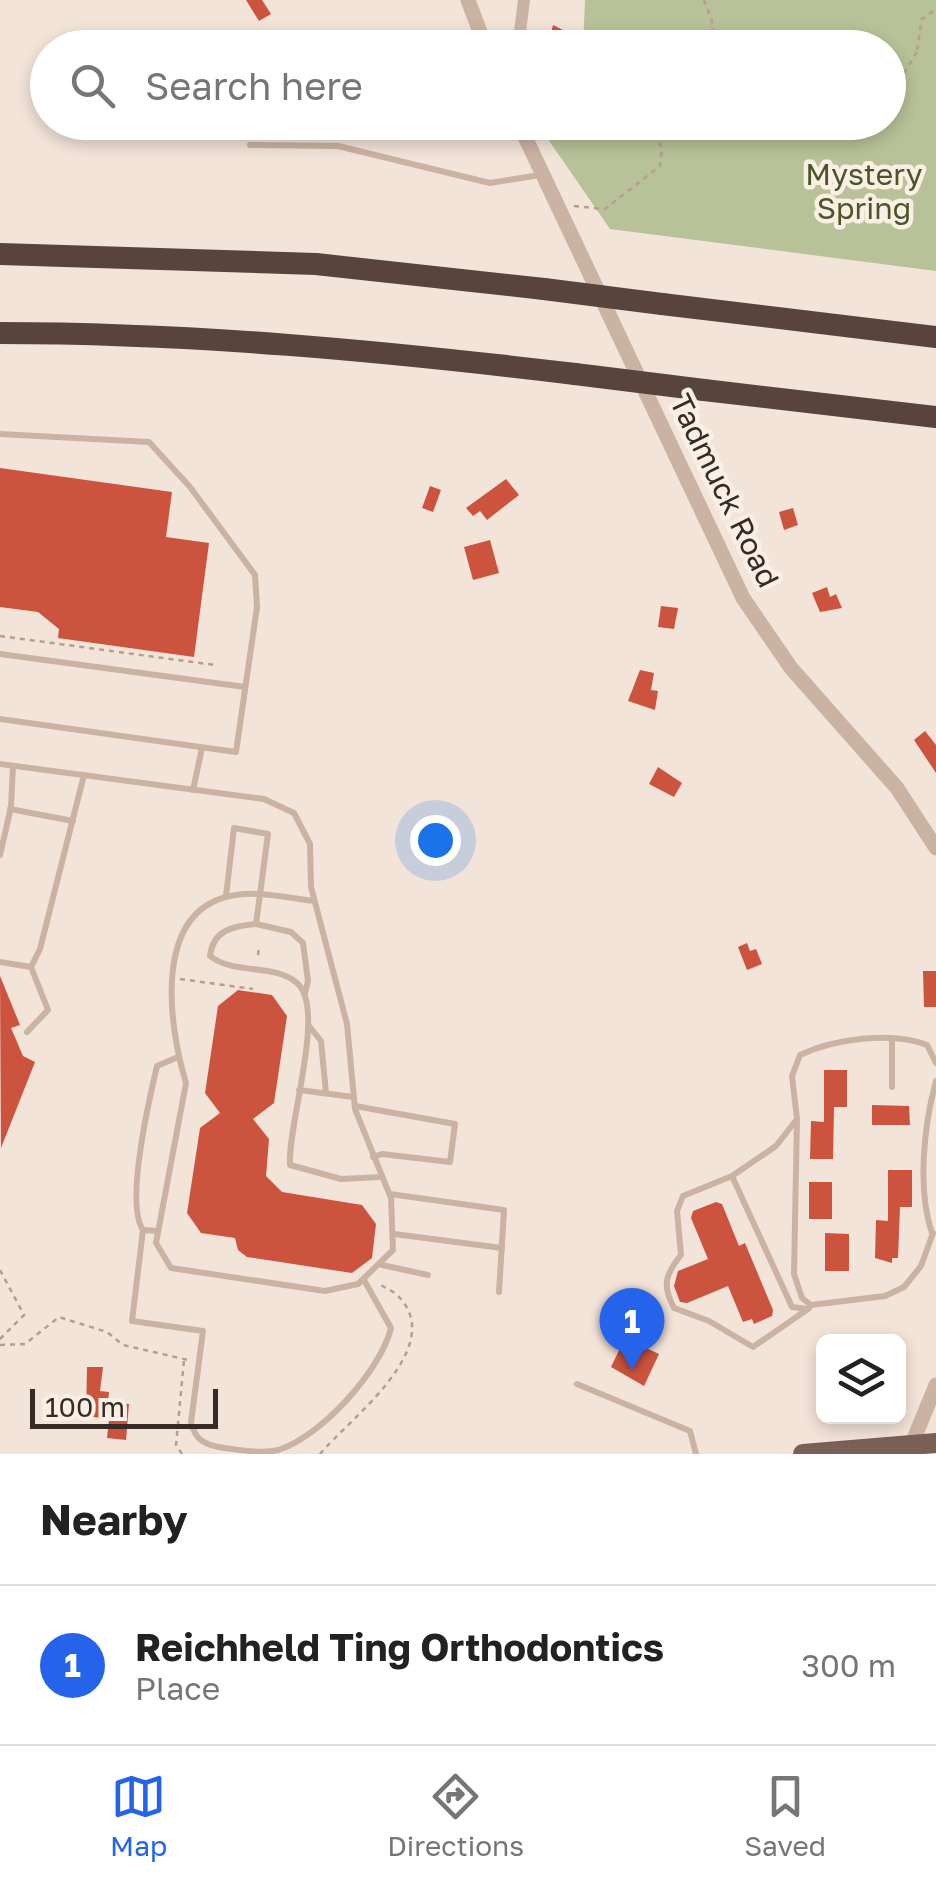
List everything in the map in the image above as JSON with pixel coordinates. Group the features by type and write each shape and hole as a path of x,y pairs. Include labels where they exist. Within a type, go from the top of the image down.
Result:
{"highway":[{"path":"0,254 316,264 936,337"},
{"path":"0,332 164,334 375,350 936,417"}],"main road":[{"path":"803,1454 910,1449 936,1443"}],"street":[{"path":"468,0 479,30"},
{"path":"520,30 524,0"},
{"name":"Tadmuck Road","path":"526,140 743,598 791,668 897,788 936,848"},
{"path":"910,1449 936,1385"}],"lane":[{"path":"250,145 338,146 490,183 541,174"},
{"path":"0,434 149,442 190,486 255,575 257,607 236,752 0,719"},
{"path":"0,654 245,687"},
{"path":"193,790 202,748"},
{"path":"0,764 264,798 294,814 310,844 314,901 347,1024 354,1101 389,1194 393,1250 364,1280 325,1291 170,1268 156,1242 186,1083 178,1058 172,961 184,930 207,906 226,896 259,894 314,901"},
{"path":"0,856 10,809 13,766"},
{"path":"27,1032 48,1010 31,967 84,776"},
{"path":"10,809 74,821"},
{"path":"226,896 234,828 268,834 256,924"},
{"path":"305,993 296,981 281,975 220,964 210,956 218,935 233,926 256,924 291,932 303,942 308,971 308,1025 290,1164 342,1179 381,1177"},
{"path":"0,962 31,967"},
{"path":"308,1025 324,1050 326,1093"},
{"path":"892,1040 892,1087"},
{"path":"809,1307 794,1274 797,1119 792,1076 800,1055 839,1042 892,1040 936,1044"},
{"path":"926,1045 936,1063"},
{"path":"178,1058 157,1066 148,1102 136,1220 143,1230 132,1321 203,1331 192,1422 194,1434 207,1445 275,1452 312,1434 384,1355 391,1328 364,1280"},
{"path":"732,1176 792,1307 896,1292 915,1276 934,1234 926,1194 930,1109 936,1081"},
{"path":"299,1090 455,1124 450,1162 382,1154 372,1157"},
{"path":"797,1119 776,1146 732,1176 683,1196 677,1211 682,1255 668,1272 664,1290 674,1308 709,1321 753,1346 809,1307"},
{"path":"389,1194 504,1210 499,1292"},
{"path":"143,1230 158,1230"},
{"path":"394,1234 502,1248"},
{"path":"382,1265 428,1275"},
{"path":"577,1384 690,1431 696,1454"}],"path":[{"path":"704,0 712,30"},
{"path":"906,70 917,52 922,20 936,8"},
{"path":"553,203 605,210 660,166 662,148 657,140"},
{"path":"0,636 215,664"},
{"path":"258,954 259,946"},
{"path":"173,979 253,988"},
{"path":"0,1270 24,1316 0,1342"},
{"path":"0,1342 24,1344 59,1317 107,1332 123,1345 199,1362"},
{"path":"182,1454 176,1445 184,1359"}],"green space":[{"name":"Mystery Spring","path":"585,0 936,0 936,271 610,229 549,140 906,140 906,30 584,30"}],"building":[{"path":"246,0 262,0 271,14 259,21"},
{"path":"0,468 172,492 166,537 209,543 194,657 58,638 59,629 38,612 0,607"},
{"path":"506,479 519,495 487,520 480,511 473,516 466,508"},
{"path":"430,486 441,490 433,512 422,508"},
{"path":"793,508 798,525 784,530 779,512"},
{"path":"490,540 499,573 473,580 464,547"},
{"path":"827,587 830,597 836,594 842,608 820,612 812,593"},
{"path":"661,606 678,608 674,629 658,627"},
{"path":"640,670 654,673 651,690 658,691 655,710 628,701"},
{"path":"925,731 936,745 936,773 914,740"},
{"path":"658,767 682,783 674,797 649,784"},
{"path":"747,943 750,951 756,949 762,964 747,970 738,947"},
{"path":"923,971 936,971 936,1007 924,1007"},
{"path":"0,976 20,1025 11,1028 23,1056 35,1062 1,1148"},
{"path":"238,990 272,995 287,1016 274,1103 253,1119 269,1139 266,1176 282,1192 362,1205 376,1224 372,1258 352,1273 247,1257 238,1250 235,1238 201,1233 187,1213 200,1128 220,1113 205,1093 218,1006"},
{"path":"824,1070 847,1070 847,1107 834,1107 833,1159 810,1159 811,1121 824,1122"},
{"path":"872,1105 909,1106 910,1125 872,1125"},
{"path":"888,1170 912,1170 912,1207 900,1207 898,1258 892,1258 892,1263 875,1258 876,1220 888,1221"},
{"path":"809,1182 832,1182 832,1219 809,1219"},
{"path":"716,1202 722,1204 739,1246 745,1243 773,1310 772,1316 754,1324 752,1319 743,1322 728,1286 687,1303 680,1302 674,1286 678,1271 708,1259 691,1218 693,1211"},
{"path":"825,1233 849,1234 849,1271 825,1271"},
{"path":"625,1338 659,1354 644,1386 611,1367"},
{"path":"87,1367 103,1367 100,1391 109,1392 108,1402 129,1404 126,1440 107,1438 109,1419 86,1416"}],"place":[{"name":"Reichheld Ting Orthodontics","path":"632,1370"}]}
